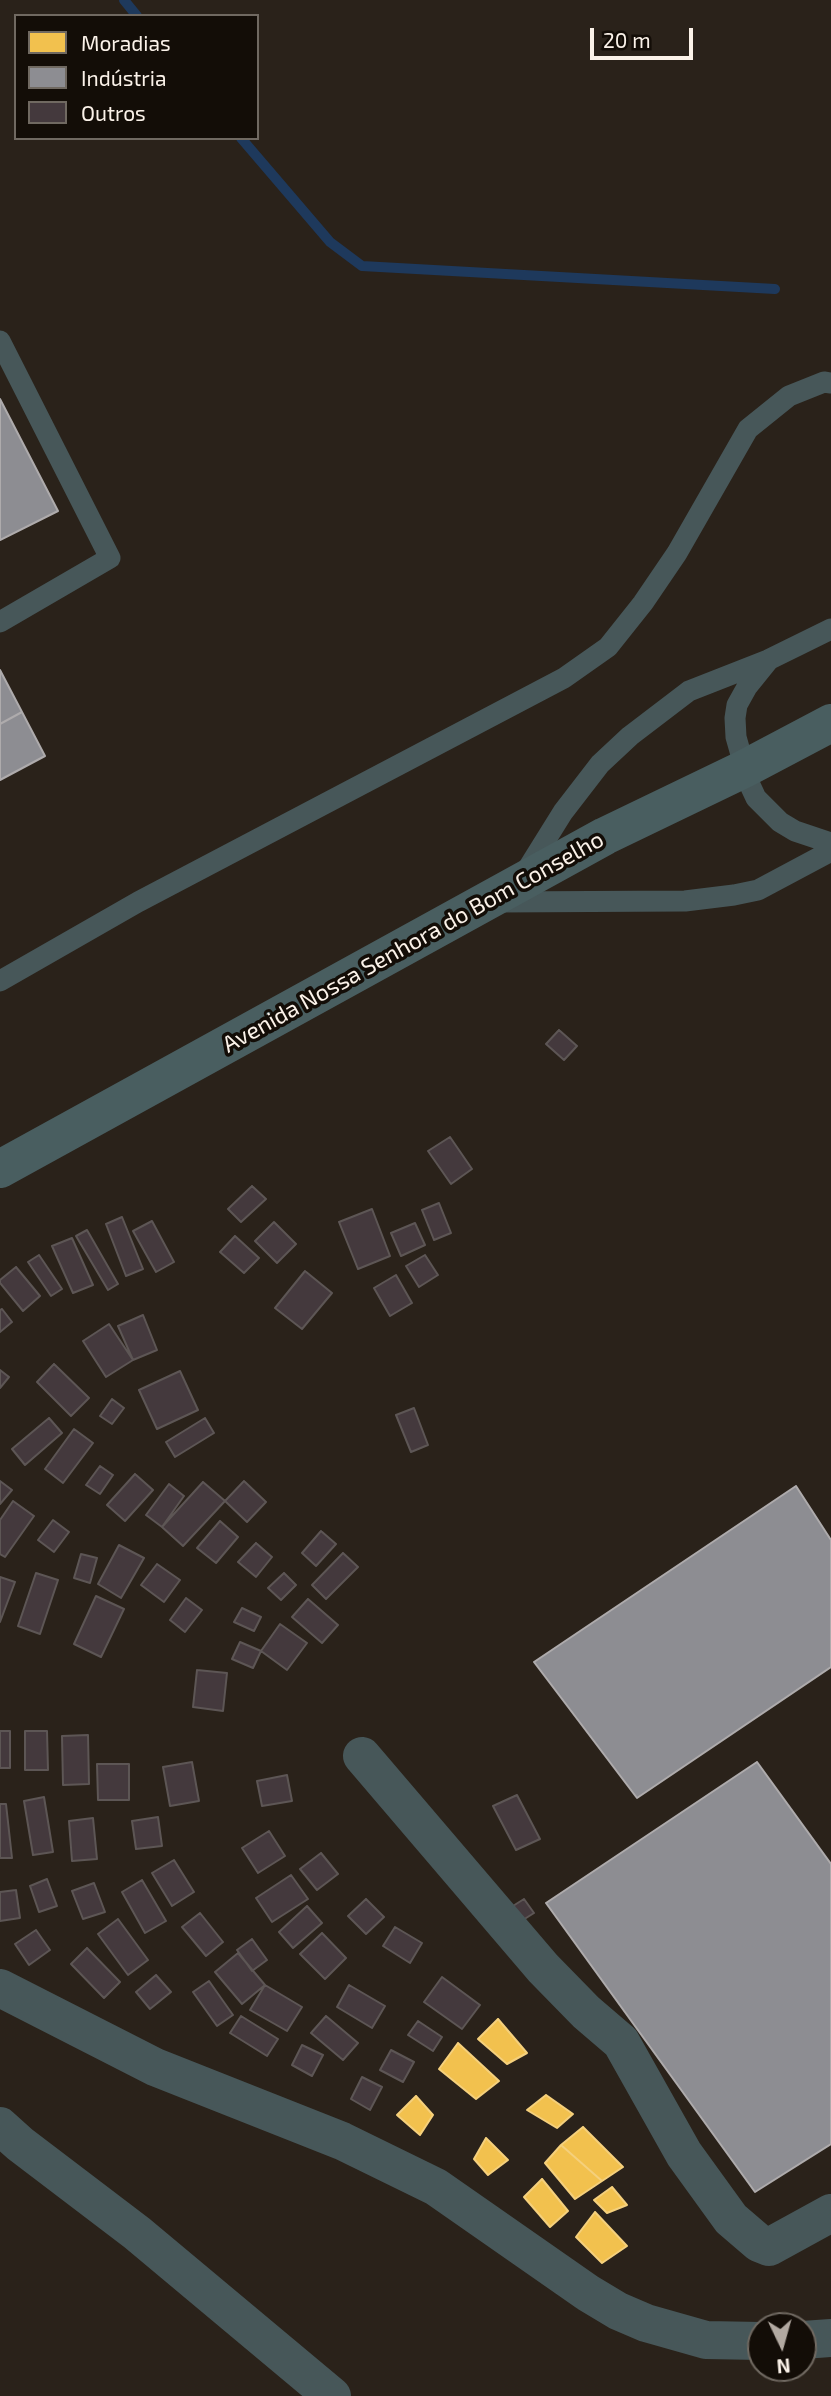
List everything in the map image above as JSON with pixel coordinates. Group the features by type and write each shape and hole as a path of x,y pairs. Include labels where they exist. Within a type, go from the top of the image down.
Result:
{"main road":[{"name":"Avenida Nossa Senhora do Bom Conselho","path":"0,1170 605,836 744,769 831,723"}],"street":[{"path":"362,1756 543,1968 586,2012 621,2042 684,2154 731,2220 759,2244 769,2247 831,2214"},
{"path":"0,1988 155,2067 342,2141 436,2187 588,2294 618,2311 646,2323 706,2340 747,2341"},
{"path":"0,2126 137,2233 332,2396"}],"lane":[{"path":"0,341 110,558 0,622"},
{"path":"3,972 564,678 608,647 643,603 677,553 748,429 789,396 824,382 831,383"},
{"path":"518,883 563,812 600,764 630,736 689,691 704,683 768,660 831,629"},
{"path":"768,660 737,705 735,727 744,769 753,792 769,813 795,831 831,843"},
{"path":"485,902 685,901 734,895 758,890 831,851"}],"building: Moradias":[{"path":"498,2019 527,2053 507,2064 478,2039"},
{"path":"458,2043 499,2081 476,2099 439,2069"},
{"path":"546,2095 573,2114 557,2128 527,2110"},
{"path":"416,2096 433,2115 420,2135 397,2115"},
{"path":"583,2127 623,2167 602,2181 561,2145"},
{"path":"486,2138 508,2160 488,2175 474,2159"},
{"path":"561,2145 602,2181 575,2199 545,2163"},
{"path":"542,2179 568,2211 550,2227 524,2197"},
{"path":"612,2187 627,2205 607,2213 594,2200"},
{"path":"595,2212 627,2246 602,2263 576,2237"}],"building: Indústria":[{"path":"0,399 58,511 0,540"},
{"path":"0,670 22,712 0,724"},
{"path":"22,712 45,756 0,780 0,724"},
{"path":"796,1486 831,1540 831,1667 637,1798 534,1662"},
{"path":"757,1762 831,1864 831,2144 755,2192 546,1903"}],"building: Outros":[{"path":"559,1030 577,1046 564,1060 546,1044"},
{"path":"450,1137 472,1169 451,1184 428,1151"},
{"path":"252,1186 266,1199 241,1222 228,1209"},
{"path":"439,1203 451,1233 434,1240 422,1210"},
{"path":"372,1209 390,1256 358,1269 339,1222"},
{"path":"122,1217 143,1269 126,1276 106,1224"},
{"path":"152,1221 174,1262 156,1272 133,1231"},
{"path":"274,1222 296,1244 277,1263 255,1241"},
{"path":"415,1223 425,1245 401,1256 391,1233"},
{"path":"87,1230 118,1284 108,1290 76,1236"},
{"path":"235,1236 259,1258 244,1273 220,1252"},
{"path":"72,1238 93,1285 73,1293 52,1246"},
{"path":"39,1255 62,1289 51,1296 28,1262"},
{"path":"425,1255 438,1275 419,1287 406,1266"},
{"path":"16,1267 40,1296 23,1311 0,1283 0,1280"},
{"path":"305,1271 332,1293 302,1329 275,1308"},
{"path":"396,1275 412,1303 390,1316 374,1288"},
{"path":"2,1309 12,1322 0,1332 0,1310"},
{"path":"143,1315 157,1350 133,1360 118,1326"},
{"path":"109,1324 133,1360 106,1377 83,1341"},
{"path":"54,1364 89,1398 71,1416 37,1382"},
{"path":"0,1370 9,1377 0,1388"},
{"path":"180,1371 198,1410 157,1429 139,1390"},
{"path":"112,1399 124,1408 112,1424 100,1416"},
{"path":"414,1408 428,1445 411,1452 396,1415"},
{"path":"49,1418 62,1433 25,1465 12,1449"},
{"path":"205,1418 214,1433 175,1457 166,1442"},
{"path":"74,1429 93,1443 63,1483 45,1469"},
{"path":"100,1466 113,1475 100,1494 86,1485"},
{"path":"135,1474 153,1490 125,1521 107,1505"},
{"path":"0,1481 12,1490 0,1504"},
{"path":"244,1481 266,1502 247,1522 225,1501"},
{"path":"203,1482 225,1501 183,1546 162,1527"},
{"path":"169,1484 184,1496 162,1527 146,1515"},
{"path":"13,1501 34,1516 5,1557 0,1554 0,1520"},
{"path":"53,1520 69,1532 54,1552 38,1540"},
{"path":"220,1521 238,1537 216,1563 197,1548"},
{"path":"321,1531 336,1544 316,1566 302,1553"},
{"path":"256,1543 272,1557 256,1577 238,1562"},
{"path":"119,1545 144,1558 121,1598 98,1584"},
{"path":"343,1553 358,1567 326,1599 312,1585"},
{"path":"81,1554 97,1558 90,1583 74,1578"},
{"path":"157,1564 180,1580 164,1602 141,1585"},
{"path":"36,1573 58,1580 40,1634 18,1626"},
{"path":"284,1573 296,1585 281,1600 268,1588"},
{"path":"0,1577 15,1582 0,1622"},
{"path":"96,1596 124,1609 101,1657 74,1644"},
{"path":"186,1598 202,1610 185,1632 170,1620"},
{"path":"308,1599 338,1625 322,1643 292,1617"},
{"path":"242,1608 261,1617 254,1631 234,1622"},
{"path":"280,1624 307,1643 287,1670 261,1651"},
{"path":"240,1642 261,1651 253,1668 232,1659"},
{"path":"197,1670 227,1673 223,1711 193,1707"},
{"path":"0,1731 10,1731 10,1768 0,1768"},
{"path":"25,1731 47,1731 48,1770 25,1770"},
{"path":"88,1735 89,1784 63,1785 62,1736"},
{"path":"192,1762 199,1801 170,1806 163,1767"},
{"path":"97,1764 129,1764 129,1800 98,1800"},
{"path":"287,1775 292,1801 262,1806 257,1781"},
{"path":"517,1795 540,1839 516,1850 493,1806"},
{"path":"44,1797 53,1852 33,1855 24,1801"},
{"path":"0,1804 6,1804 12,1858 0,1858"},
{"path":"158,1817 162,1846 136,1849 132,1821"},
{"path":"93,1818 97,1859 72,1861 69,1821"},
{"path":"269,1831 285,1856 258,1873 242,1848"},
{"path":"321,1853 338,1874 317,1890 300,1869"},
{"path":"174,1860 194,1892 172,1906 152,1873"},
{"path":"291,1875 308,1899 272,1922 256,1898"},
{"path":"47,1879 57,1906 39,1912 30,1886"},
{"path":"142,1880 166,1921 145,1933 122,1892"},
{"path":"94,1883 105,1912 83,1919 72,1891"},
{"path":"16,1890 20,1918 0,1921 0,1892"},
{"path":"366,1899 384,1917 366,1934 348,1916"},
{"path":"524,1899 534,1913 515,1925 505,1911"},
{"path":"307,1906 322,1923 293,1948 279,1932"},
{"path":"200,1913 223,1942 206,1956 182,1927"},
{"path":"118,1919 148,1960 128,1975 98,1934"},
{"path":"395,1927 422,1943 410,1963 383,1946"},
{"path":"36,1930 50,1950 29,1965 15,1944"},
{"path":"322,1933 346,1958 325,1979 300,1954"},
{"path":"252,1939 267,1960 252,1971 237,1950"},
{"path":"87,1948 120,1982 104,1998 71,1964"},
{"path":"238,1953 265,1985 242,2004 215,1972"},
{"path":"156,1975 171,1992 150,2009 136,1992"},
{"path":"442,1977 480,2005 462,2029 424,2002"},
{"path":"209,1981 233,2015 217,2026 193,1992"},
{"path":"265,1985 302,2007 287,2031 250,2010"},
{"path":"349,1985 385,2006 372,2028 337,2007"},
{"path":"241,2016 278,2039 267,2056 230,2033"},
{"path":"326,2016 358,2043 343,2060 311,2033"},
{"path":"418,2021 442,2037 433,2051 408,2035"},
{"path":"302,2045 323,2055 312,2076 292,2065"},
{"path":"391,2050 414,2062 403,2082 380,2070"},
{"path":"362,2077 382,2087 370,2110 351,2099"}],"waterway":[{"path":"124,0 135,14"},
{"path":"243,140 330,242 362,266 775,289"}]}
